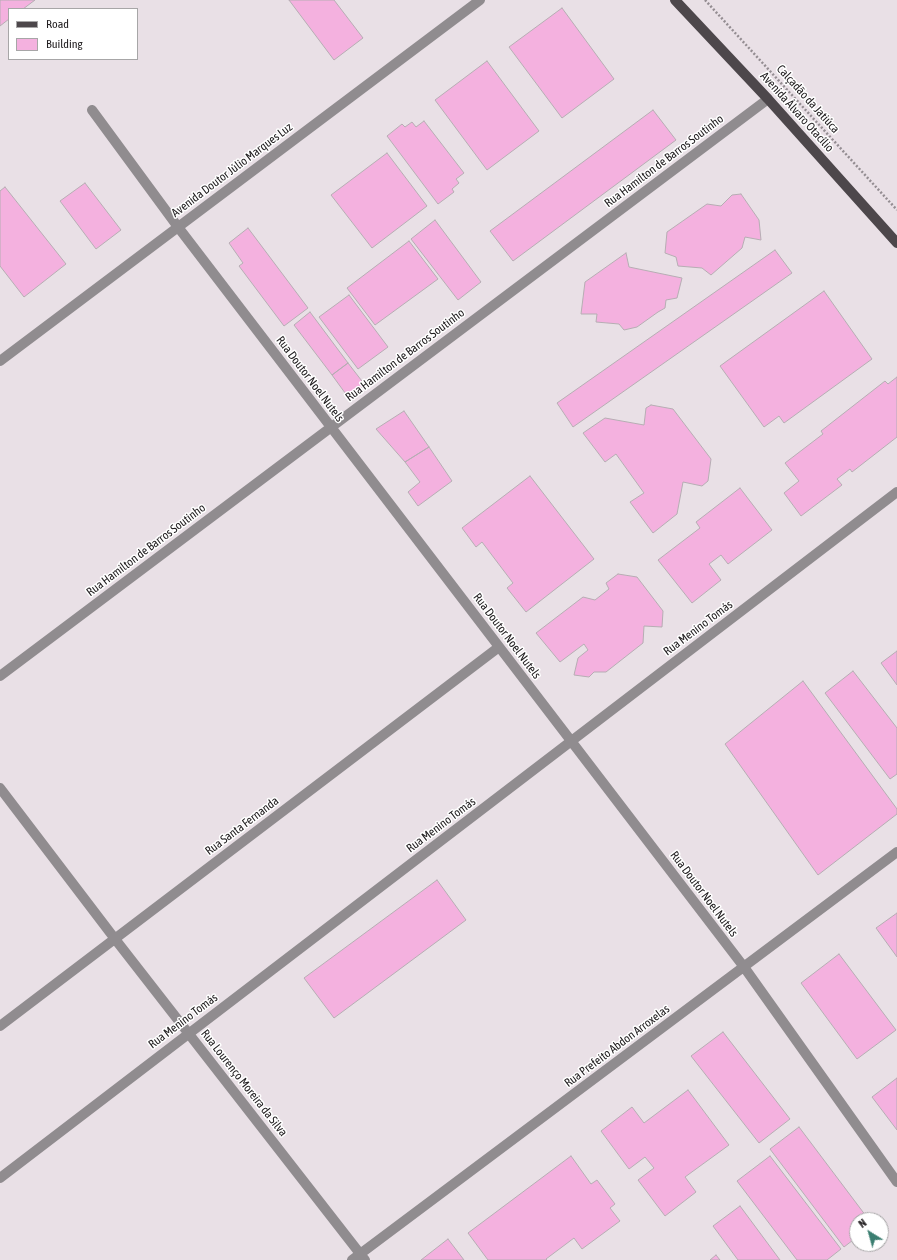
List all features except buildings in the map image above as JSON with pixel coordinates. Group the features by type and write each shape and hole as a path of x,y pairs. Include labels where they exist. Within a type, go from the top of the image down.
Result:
{"main road":[{"name":"Avenida Álvaro Otacílio","path":"675,0 768,99 897,243"}],"street":[{"name":"Avenida Doutor Júlio Marques Luz","path":"0,361 480,0"},
{"name":"Rua Hamilton de Barros Soutinho","path":"0,676 768,99"},
{"name":"Rua Doutor Noel Nutels","path":"92,110 178,227 744,967 897,1182"},
{"name":"Rua Menino Tomás","path":"0,1178 897,492"},
{"name":"Rua Santa Fernanda","path":"0,1026 499,647"},
{"name":"Rua Lourenço Moreira da Silva","path":"0,788 115,939 363,1257"},
{"name":"Rua Prefeito Abdon Arroxelas","path":"352,1260 363,1257 897,852"}],"path":[{"name":"Calçadão da Jatiúca","path":"705,0 897,210"}]}
